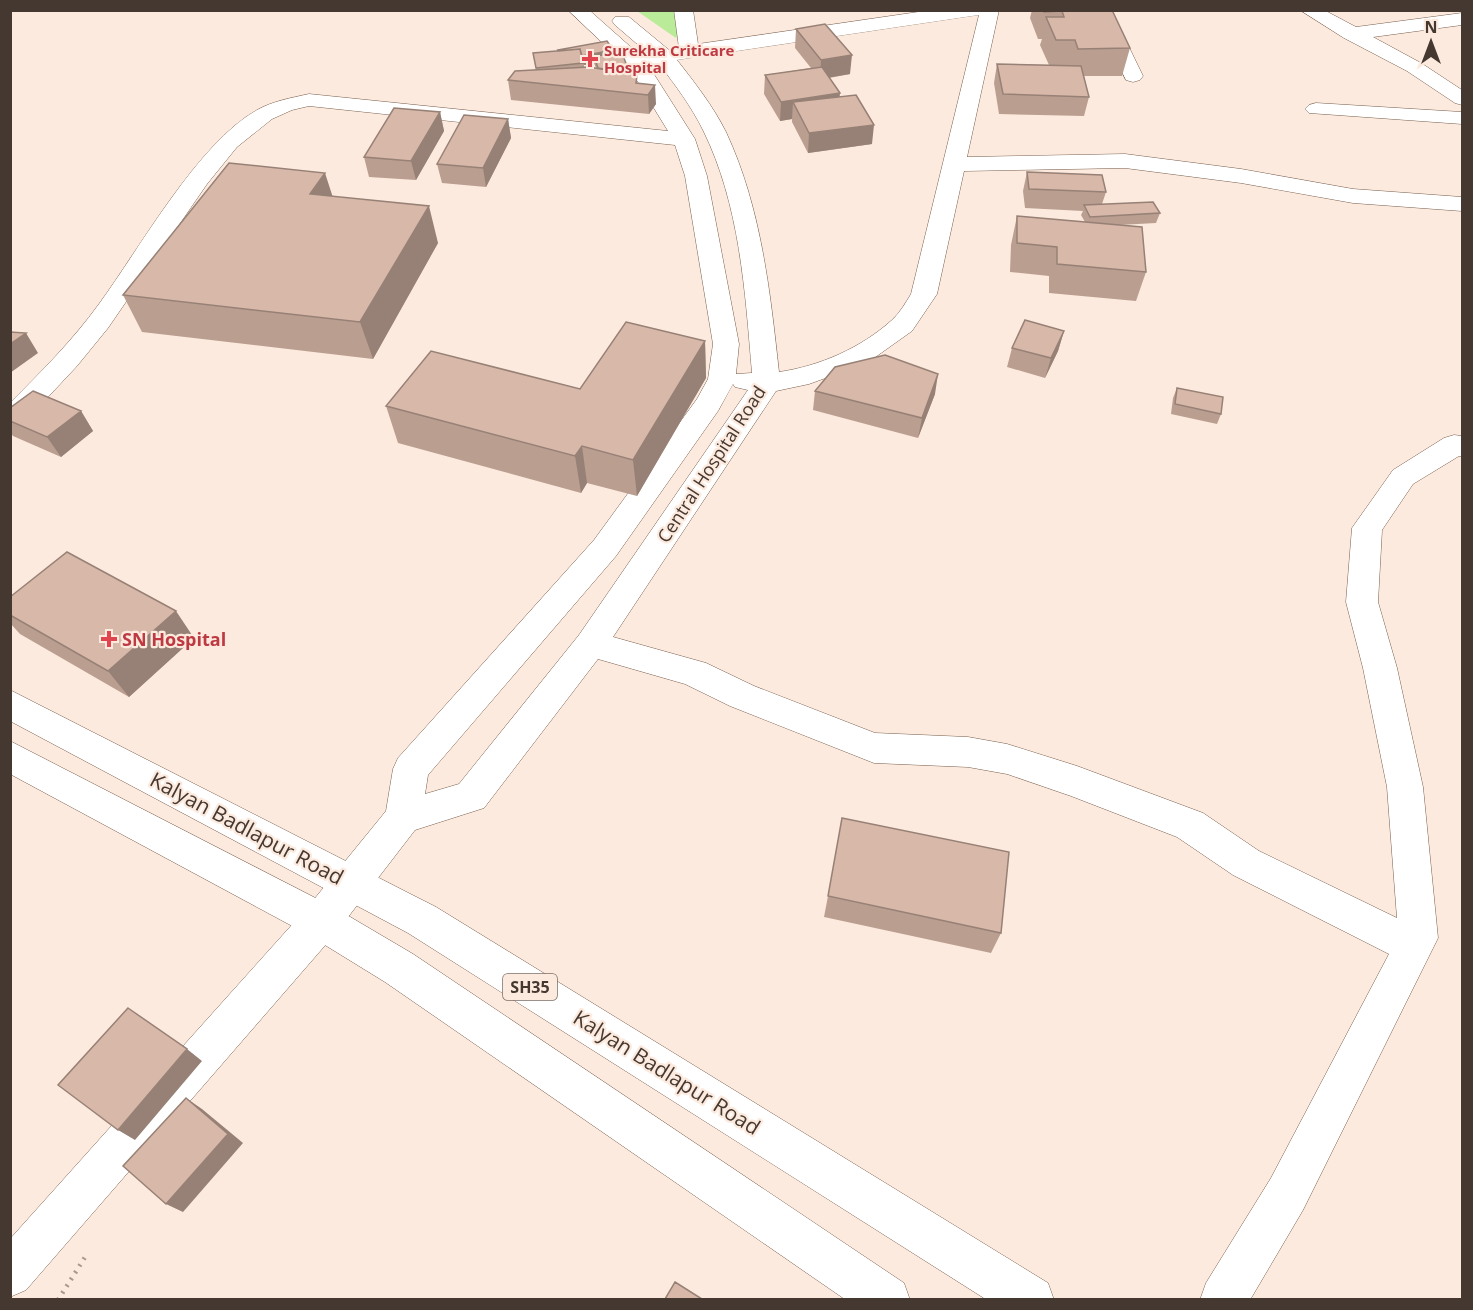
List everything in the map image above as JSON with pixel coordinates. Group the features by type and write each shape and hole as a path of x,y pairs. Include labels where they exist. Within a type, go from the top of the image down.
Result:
{"street":[{"name":"Central Hospital Road","path":"10,1274 321,921 403,817 411,769 604,548 708,404 722,379 726,344 696,176 684,139 664,58 577,10"},
{"name":"Central Hospital Road","path":"403,817 471,797 591,644 767,383 752,248 735,180 721,143 694,98 664,58 609,10"},
{"path":"664,58 683,10"},
{"path":"664,58 976,10"},
{"path":"722,379 767,383 799,378 858,357 903,325 924,294 990,10"},
{"path":"1101,10 1133,76"},
{"path":"1309,10 1414,67 1462,99"},
{"path":"1351,34 1462,19"},
{"path":"10,420 98,323 207,166 247,126 269,111 289,102 309,100 684,139"},
{"path":"1316,109 1462,118"},
{"path":"955,164 1125,161 1241,176 1353,196 1462,204"},
{"path":"1223,1299 1287,1194 1418,938 1405,787 1380,668 1362,602 1367,528 1403,477 1454,445 1462,446"},
{"path":"591,644 694,673 742,696 874,748 968,752 1007,759 1077,782 1190,825 1246,863 1414,946"},
{"name":"Kalyan Badlapur Road","path":"10,704 422,920 1031,1299"},
{"path":"10,756 321,921 399,968 887,1299"}],"green space":[{"path":"637,11 693,11 676,38"}],"building":[{"path":"1044,10 1112,10 1130,48 1078,49 1075,40 1056,40 1046,17 1064,17 1062,11 1044,12"},
{"path":"825,24 852,55 821,60 796,29"},
{"path":"607,41 613,50 582,56 580,49 558,50"},
{"path":"580,49 583,63 536,68 533,53"},
{"path":"622,53 629,71 620,72 598,68 594,56"},
{"path":"997,64 1081,66 1089,97 1003,94"},
{"path":"589,67 637,75 636,83 655,85 648,95 508,80 515,71"},
{"path":"822,67 840,93 781,102 765,75"},
{"path":"856,95 874,125 809,133 793,102"},
{"path":"394,108 440,112 411,161 364,157"},
{"path":"464,115 508,119 483,168 437,164"},
{"path":"229,163 325,173 310,194 429,206 360,322 123,295"},
{"path":"1027,172 1102,175 1106,192 1029,189"},
{"path":"1153,202 1160,213 1090,217 1084,205"},
{"path":"1017,216 1142,227 1146,272 1057,264 1057,247 1017,243"},
{"path":"1025,320 1064,331 1051,358 1012,348"},
{"path":"626,322 705,341 633,460 582,446 575,456 386,406 431,351 580,389"},
{"path":"10,332 26,333 10,344"},
{"path":"885,355 938,374 922,418 815,391 835,367"},
{"path":"1177,388 1223,397 1221,414 1175,404"},
{"path":"33,391 81,411 47,437 10,421 10,408"},
{"path":"67,552 176,611 108,671 10,615 10,597"},
{"path":"842,818 1009,852 1001,933 828,896"},
{"path":"128,1008 187,1049 118,1130 58,1085"},
{"path":"186,1098 228,1134 166,1204 123,1166"},
{"path":"675,1282 702,1299 665,1299"}],"place":[{"name":"Surekha Criticare Hospital","path":"590,59"},
{"name":"SN Hospital","path":"109,639"}]}
